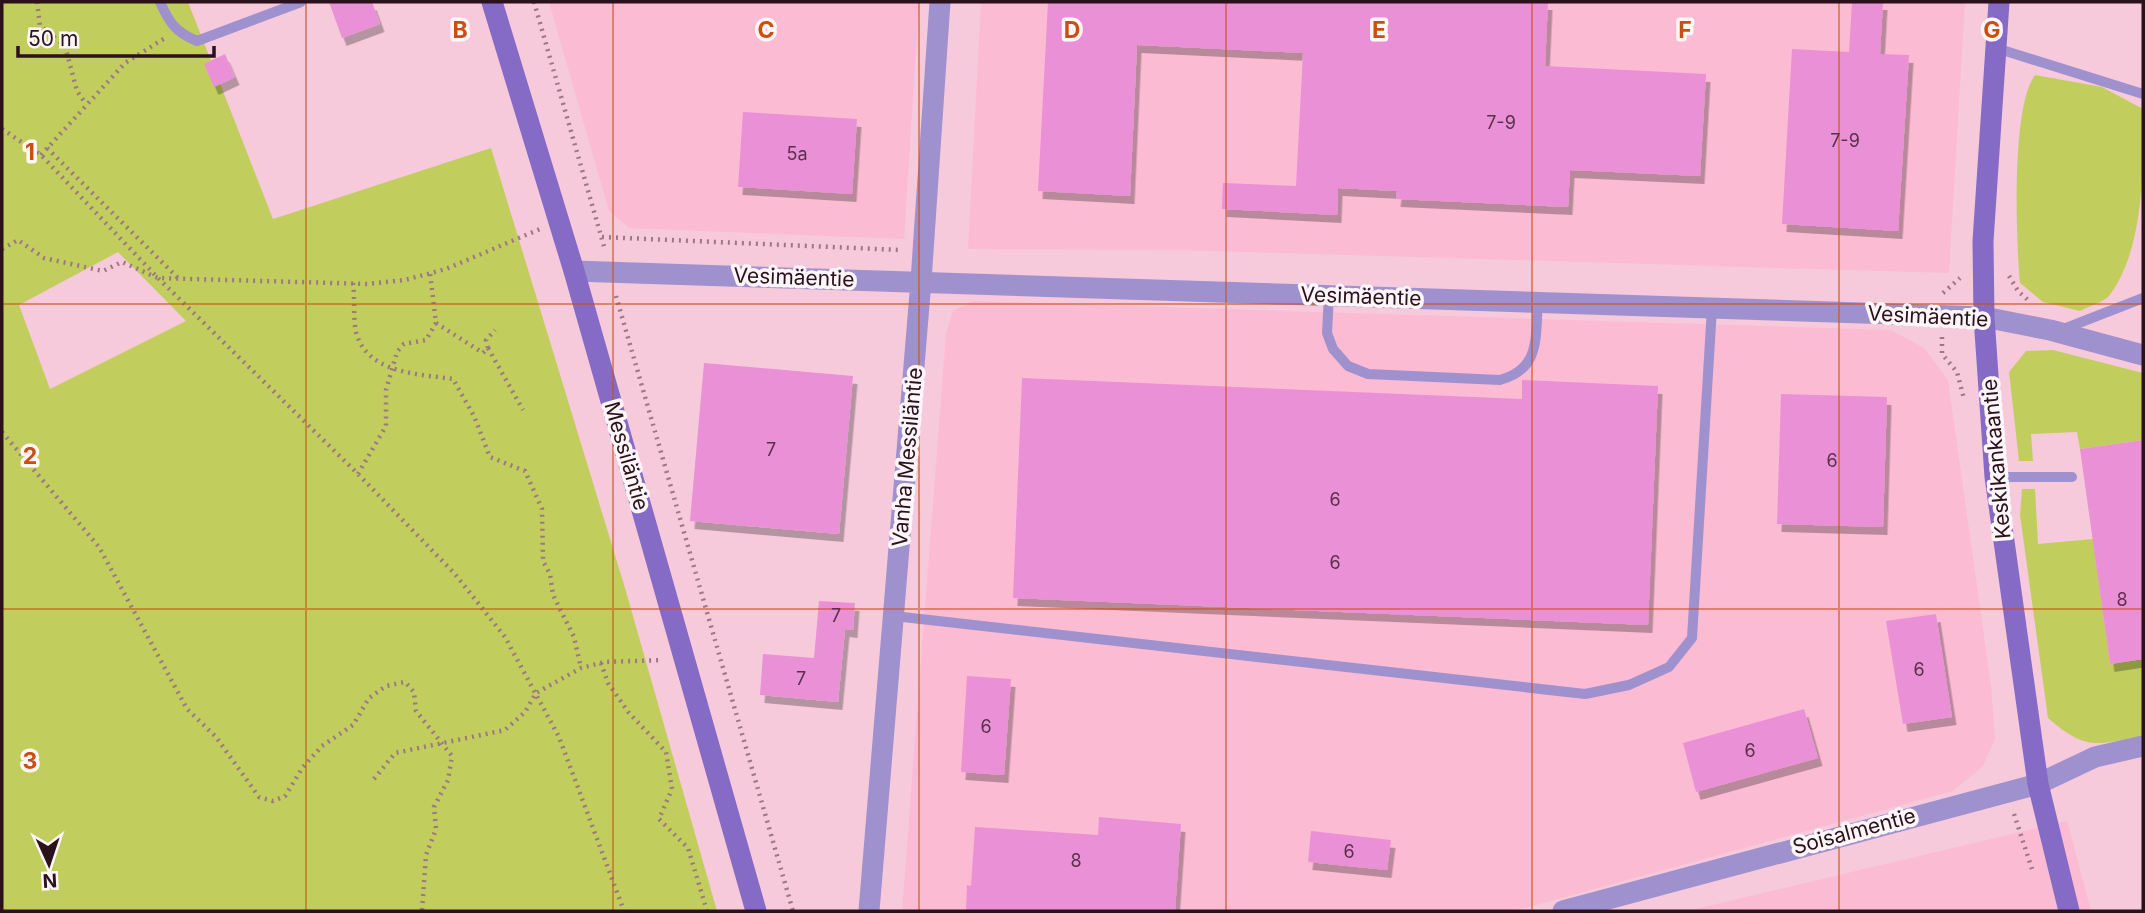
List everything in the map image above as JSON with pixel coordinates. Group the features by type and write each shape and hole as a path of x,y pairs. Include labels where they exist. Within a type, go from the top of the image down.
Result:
{"street":[{"name":"Messiläntie","path":"492,2 574,271 756,911"},
{"name":"Vanha Messiläntie","path":"869,911 921,281 940,2"},
{"name":"Keskikankaantie","path":"1999,2 1983,242 1984,317 1995,477 2038,783 2068,911"},
{"name":"Vesimäentie","path":"574,271 1984,317 2058,332 2143,355"},
{"name":"Soisalmentie","path":"1563,911 2038,783 2095,757 2143,746"}],"lane":[{"path":"160,2 170,24 181,35 197,41 301,2"},
{"path":"1996,48 2143,94"},
{"path":"1329,295 1327,333 1333,349 1348,366 1368,374 1500,380 1517,376 1528,364 1534,350 1538,302"},
{"path":"2058,332 2143,298"},
{"path":"894,615 1585,694 1629,685 1669,667 1692,638 1712,308"},
{"path":"1995,477 2072,477"}],"path":[{"path":"37,2 40,26 65,46 77,90 86,104"},
{"path":"534,2 793,911"},
{"path":"41,155 125,64 165,38 170,24"},
{"path":"2,129 41,155 158,278 358,474 455,574 505,637 559,737 624,911"},
{"path":"47,148 53,158 179,278"},
{"path":"2,249 18,240 44,258 103,271 122,262 158,278 353,283 405,280 430,273 558,222"},
{"path":"602,237 922,251"},
{"path":"2008,269 2009,280 2024,298 2036,306"},
{"path":"358,474 386,426 384,410 397,352 404,344 426,340 436,323 430,273"},
{"path":"353,283 356,332 368,353 391,370 453,379 474,416 490,457 525,471 542,509 543,561 550,574 553,595 574,637 581,668"},
{"path":"436,323 471,348 483,353 488,348"},
{"path":"495,330 486,340 488,348 493,360 501,366 510,391 523,410"},
{"path":"2,432 99,547 119,578 187,709 216,737 259,797 273,801 285,796 323,746 353,725 369,698 386,686 405,682 414,691 416,711 426,728 452,756 448,780 434,807 436,829 426,855 422,911"},
{"path":"374,779 395,753 505,730 525,712 536,693 581,668 601,663 638,663 684,656"},
{"path":"601,663 608,683 629,713 666,752 672,789 659,820 688,848 707,911"}],"shaded area":[{"path":"549,2 919,2 904,239 629,228 609,211"},
{"path":"981,2 1965,2 1949,273 1180,250 968,249"},
{"path":"973,301 1891,330 1924,348 1948,380 1991,686 1995,739 1983,766 1953,791 1514,911 902,911 946,333 953,311"},
{"path":"2067,821 2091,911 1687,911"}],"green space":[{"path":"2,2 188,2 273,219 491,148 625,588 717,911 2,911","holes":["118,252 186,321 50,389 19,305"]},
{"path":"2035,75 2102,87 2143,109 2140,207 2130,255 2109,296 2080,311 2043,302 2020,283 2017,238 2019,144 2027,91"},
{"path":"2053,350 2143,373 2143,440 2080,449 2077,432 2031,434 2033,461 2019,461 2009,372 2026,351"},
{"path":"2022,489 2035,489 2038,544 2093,539 2110,664 2143,659 2143,736 2092,743 2072,736 2048,718 2020,515"}],"building":[{"path":"329,2 372,2 380,24 342,38"},
{"path":"1048,2 1548,2 1545,66 1706,74 1700,176 1570,170 1568,207 1396,199 1397,191 1338,188 1337,215 1222,209 1223,183 1296,186 1303,53 1137,45 1130,196 1038,191"},
{"path":"1852,2 1883,2 1880,54 1909,55 1898,231 1782,224 1792,49 1849,52"},
{"path":"225,54 235,77 214,87 204,64"},
{"path":"743,112 857,119 852,194 738,187"},
{"path":"704,363 853,376 839,534 690,521"},
{"path":"1022,378 1522,399 1522,380 1658,386 1648,625 1013,598"},
{"path":"1781,394 1887,397 1883,527 1777,524"},
{"path":"2143,440 2143,659 2110,664 2080,449"},
{"path":"819,601 855,603 853,630 845,629 838,702 760,695 763,654 814,658"},
{"path":"1936,614 1952,717 1903,724 1886,621"},
{"path":"967,676 1011,679 1004,775 961,772"},
{"path":"1804,709 1818,758 1696,792 1683,743"},
{"path":"1099,817 1181,824 1175,911 966,911 967,885 971,886 975,827 1098,835"},
{"path":"1311,831 1391,840 1387,870 1308,862"}]}
